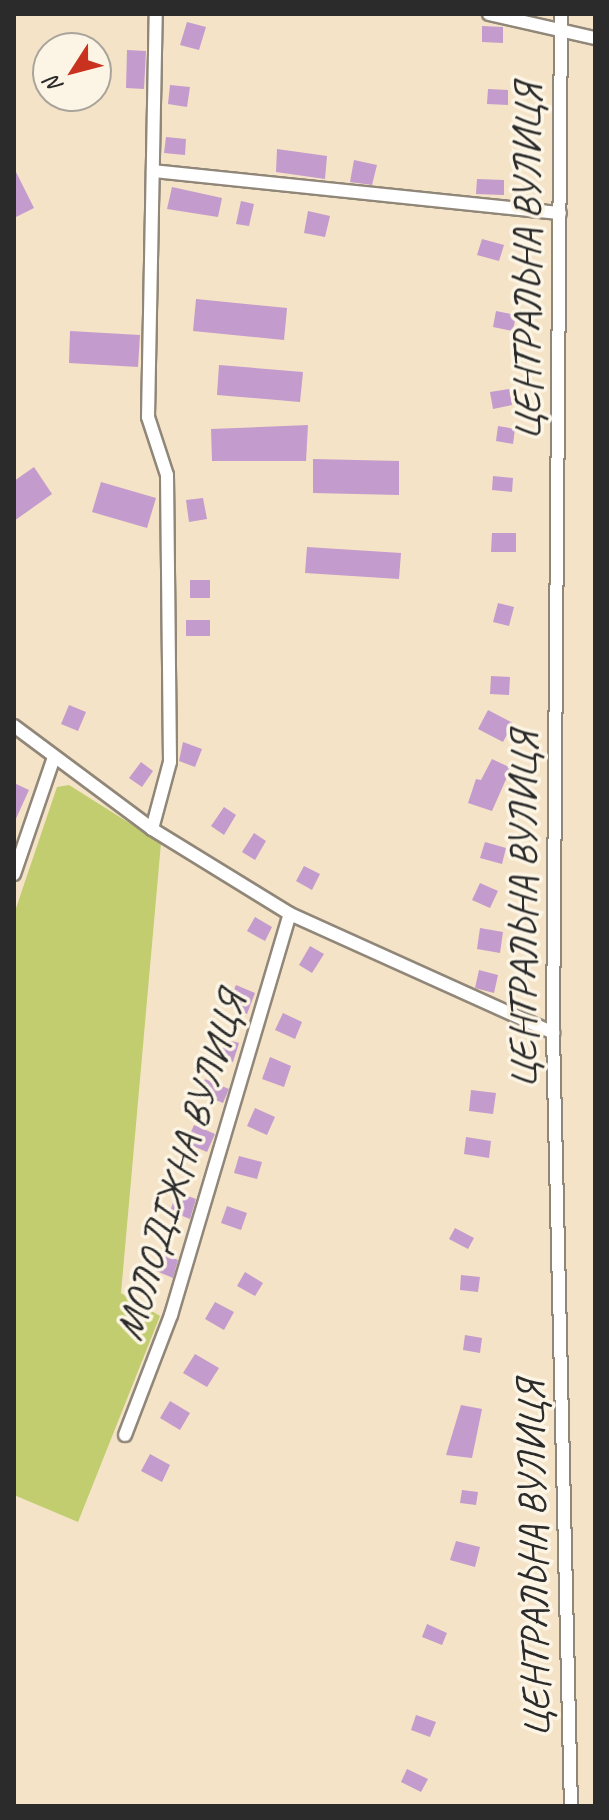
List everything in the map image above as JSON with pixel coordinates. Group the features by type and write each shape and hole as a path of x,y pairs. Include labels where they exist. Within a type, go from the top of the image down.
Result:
{"street":[{"path":"152,829 170,762 167,475 148,417 156,14"},
{"path":"489,14 595,38"},
{"name":"ЦЕНТРАЛЬНА ВУЛИЦЯ","path":"561,14 553,1033 571,1806"},
{"path":"153,171 560,213"},
{"path":"14,726 152,829 290,914 553,1033"},
{"path":"14,874 54,757"},
{"name":"МОЛОДІЖНА ВУЛИЦЯ","path":"125,1435 171,1315 290,914"}],"green space":[{"path":"69,785 161,843 121,1293 160,1316 78,1522 14,1495 14,914 57,787"}],"building":[{"path":"187,22 206,27 199,50 180,45"},
{"path":"482,26 503,27 503,43 482,42"},
{"path":"127,50 146,51 144,89 126,88"},
{"path":"170,85 190,87 187,107 168,104"},
{"path":"488,89 508,90 508,105 487,104"},
{"path":"166,137 186,139 185,155 164,153"},
{"path":"277,149 327,156 325,179 276,172"},
{"path":"354,160 377,165 372,185 350,182"},
{"path":"14,168 34,208 14,218"},
{"path":"477,179 504,180 504,195 476,194"},
{"path":"172,187 222,198 218,217 167,209"},
{"path":"241,201 254,204 249,226 236,224"},
{"path":"308,211 330,216 325,237 304,233"},
{"path":"482,239 504,245 499,261 477,255"},
{"path":"196,299 287,308 284,340 193,331"},
{"path":"496,311 516,315 513,331 493,327"},
{"path":"70,331 140,335 138,367 69,363"},
{"path":"219,365 303,372 300,402 217,395"},
{"path":"509,389 512,405 493,409 490,392"},
{"path":"308,425 306,461 212,461 211,429"},
{"path":"498,426 515,429 513,444 496,441"},
{"path":"313,459 399,461 399,495 313,493"},
{"path":"34,467 52,494 14,521 14,481"},
{"path":"493,476 513,478 512,492 492,490"},
{"path":"101,482 156,498 147,528 92,512"},
{"path":"203,498 207,519 189,522 186,500"},
{"path":"492,533 516,533 516,552 491,552"},
{"path":"307,547 401,553 399,579 305,573"},
{"path":"190,580 210,580 210,598 190,598"},
{"path":"498,603 514,607 509,626 493,622"},
{"path":"186,620 210,620 210,636 186,636"},
{"path":"491,676 510,677 509,695 490,694"},
{"path":"69,705 86,712 78,731 61,724"},
{"path":"488,710 513,723 503,742 478,729"},
{"path":"183,742 202,749 195,767 179,761"},
{"path":"492,759 511,768 492,811 468,803 476,779 481,780"},
{"path":"141,762 153,771 142,787 129,778"},
{"path":"14,783 29,790 14,823"},
{"path":"224,807 236,815 224,835 211,826"},
{"path":"254,833 266,841 255,860 242,852"},
{"path":"485,842 506,848 502,864 480,858"},
{"path":"304,866 320,874 312,890 296,881"},
{"path":"480,883 498,891 490,908 472,900"},
{"path":"255,917 272,927 265,941 247,931"},
{"path":"480,928 503,932 500,953 477,949"},
{"path":"310,946 324,954 312,973 299,965"},
{"path":"479,970 498,975 494,993 475,988"},
{"path":"236,985 255,993 247,1014 227,1006"},
{"path":"283,1013 302,1022 295,1039 275,1030"},
{"path":"213,1036 239,1043 233,1062 208,1055"},
{"path":"270,1057 291,1066 284,1087 262,1079"},
{"path":"205,1079 229,1089 223,1103 199,1093"},
{"path":"471,1090 496,1093 493,1114 469,1111"},
{"path":"255,1108 275,1117 267,1135 247,1126"},
{"path":"194,1125 215,1134 207,1152 186,1143"},
{"path":"466,1137 491,1141 489,1158 464,1154"},
{"path":"239,1156 262,1162 257,1179 234,1173"},
{"path":"177,1192 196,1199 190,1219 170,1211"},
{"path":"227,1206 247,1213 241,1230 221,1223"},
{"path":"455,1228 474,1238 468,1249 449,1239"},
{"path":"161,1253 178,1260 173,1278 154,1270"},
{"path":"245,1272 263,1283 255,1296 237,1286"},
{"path":"461,1275 480,1277 478,1292 460,1290"},
{"path":"215,1302 234,1312 224,1330 205,1319"},
{"path":"465,1335 482,1338 480,1353 463,1350"},
{"path":"195,1354 219,1368 207,1387 183,1373"},
{"path":"170,1401 190,1413 180,1430 160,1418"},
{"path":"461,1405 482,1409 472,1458 446,1455"},
{"path":"150,1454 170,1465 162,1482 141,1471"},
{"path":"462,1490 478,1492 476,1505 460,1503"},
{"path":"456,1541 480,1547 475,1567 450,1560"},
{"path":"427,1624 447,1633 442,1645 422,1637"},
{"path":"416,1715 436,1722 430,1737 411,1730"},
{"path":"407,1769 428,1779 421,1792 401,1782"}]}
